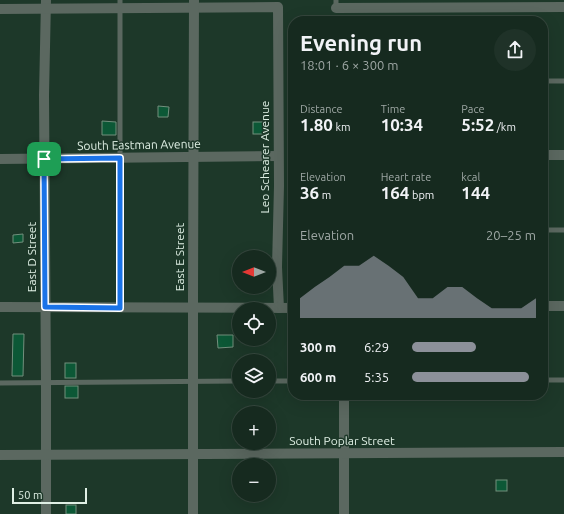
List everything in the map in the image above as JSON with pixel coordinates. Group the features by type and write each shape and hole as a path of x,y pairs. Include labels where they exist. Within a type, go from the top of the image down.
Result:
{"street":[{"path":"0,9 46,4 277,4"},
{"name":"East D Street","path":"46,4 44,95 46,514"},
{"name":"East E Street","path":"193,514 194,4"},
{"name":"Leo Schearer Avenue","path":"277,4 279,186 277,267 279,308"},
{"path":"336,4 496,4 564,7"},
{"path":"548,155 564,155"},
{"name":"South Eastman Avenue","path":"0,159 278,156"},
{"path":"548,306 564,306"},
{"path":"0,307 288,308"},
{"path":"344,400 344,514"},
{"name":"South Poplar Street","path":"0,455 564,452"}],"lane":[{"path":"120,4 120,308"},
{"path":"548,81 564,81"},
{"path":"548,230 564,230"},
{"path":"276,381 288,380"},
{"path":"548,380 564,380"},
{"path":"0,383 232,381"}],"building":[{"path":"158,106 169,107 168,117 158,117"},
{"path":"102,121 116,122 116,135 102,135"},
{"path":"253,122 265,122 265,134 253,134"},
{"path":"23,234 23,242 13,243 13,235"},
{"path":"13,334 24,334 23,376 12,376"},
{"path":"217,335 232,335 233,347 218,348"},
{"path":"65,363 76,363 76,378 65,378"},
{"path":"65,386 78,386 78,398 65,398"},
{"path":"496,480 507,480 507,491 496,491"},
{"path":"66,505 76,505 76,514 66,514"}],"route":[{"path":"120,158 120,308 45,307 44,159 120,158"}]}
